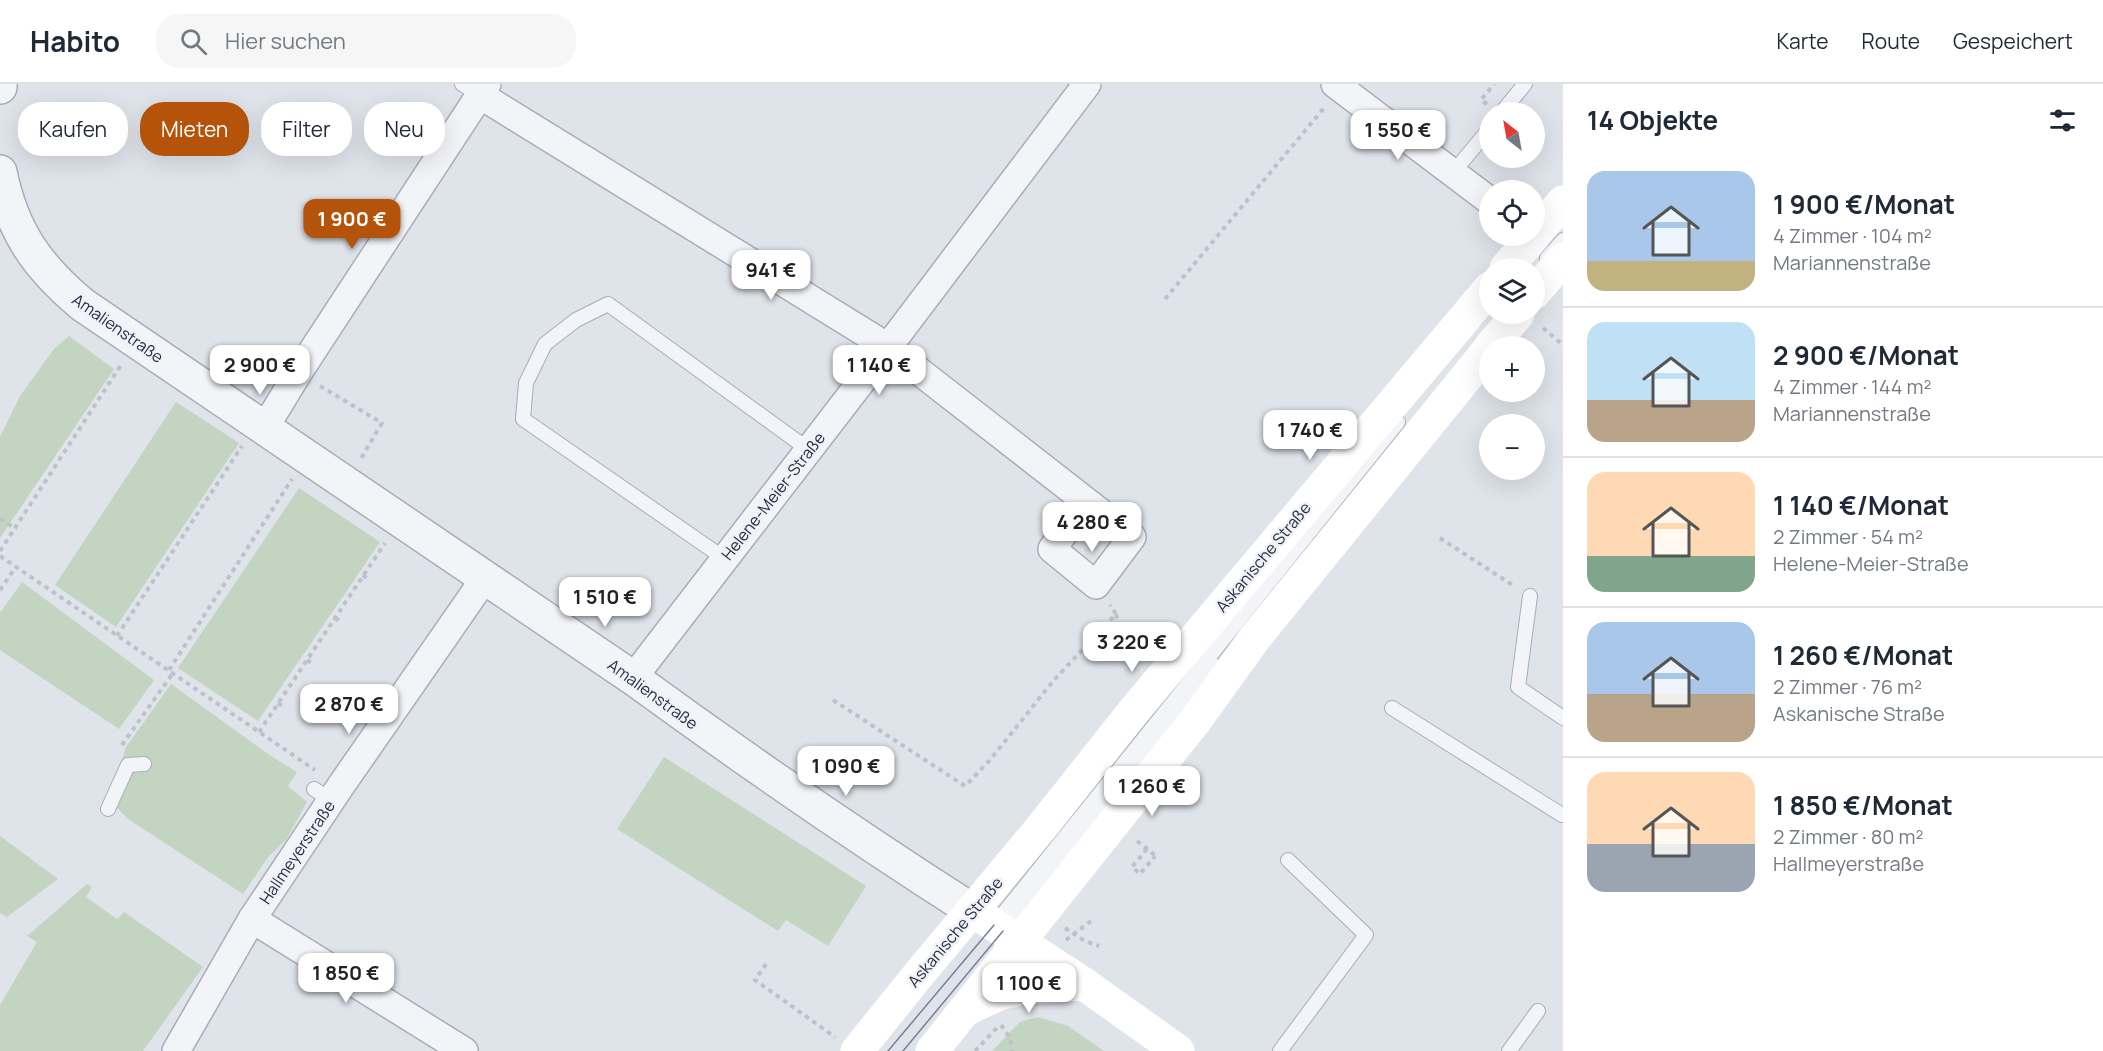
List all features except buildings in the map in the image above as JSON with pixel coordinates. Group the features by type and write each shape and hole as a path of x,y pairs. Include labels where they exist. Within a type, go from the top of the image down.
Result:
{"main road":[{"path":"1545,222 1563,202"},
{"path":"1514,258 1524,246"},
{"name":"Askanische Straße","path":"1545,287 1563,259"},
{"name":"Askanische Straße","path":"932,1051 965,1010 1041,828 1133,712 1479,301"},
{"name":"Askanische Straße","path":"1493,336 1510,324"},
{"name":"Askanische Straße","path":"850,1047 919,974 998,927 1195,721 1254,639 1479,348"},
{"name":"Amalienstraße","path":"998,927 1084,984 1178,1051"},
{"path":"965,1010 999,994 1025,988 1084,984"}],"street":[{"name":"Helene-Meier-Straße","path":"633,678 1087,84"},
{"path":"1337,86 1479,193"},
{"path":"260,426 298,373 477,88 888,347 1088,502 1132,537 1096,585 1052,549 1088,502"},
{"name":"Amalienstraße","path":"0,172 6,201 18,227 44,269 83,305 633,678 692,722 825,814 998,927"},
{"name":"Hallmeyerstraße","path":"464,1051 252,919 329,792 485,579"},
{"path":"176,1051 252,919"}],"lane":[{"path":"1510,102 1525,84"},
{"path":"1452,174 1479,141"},
{"path":"1533,258 1563,223"},
{"path":"1545,260 1563,240"},
{"path":"725,559 523,419 526,383 545,344 576,320 608,304 809,450"},
{"path":"998,927 1493,324"},
{"path":"998,927 1404,415"},
{"path":"1530,596 1518,687 1563,718"},
{"path":"1392,708 1563,817"},
{"path":"108,809 128,765 144,764"},
{"path":"1280,1051 1366,935 1288,860"},
{"path":"1509,1051 1538,1011"}],"path":[{"path":"1166,299 1337,86"},
{"path":"1543,324 1563,345"},
{"path":"0,550 136,342"},
{"path":"298,373 382,423 345,484"},
{"path":"117,636 260,426"},
{"path":"122,745 171,672 306,457"},
{"path":"0,519 15,528"},
{"path":"259,732 400,520"},
{"path":"1440,538 1530,596"},
{"path":"0,556 259,732 329,792"},
{"path":"0,590 15,568"},
{"path":"363,575 370,581"},
{"path":"1096,585 1116,614 1119,625 1133,649 1146,658"},
{"path":"833,700 965,786 990,760 1054,680 1116,614"},
{"path":"335,618 342,623"},
{"path":"307,660 314,665"},
{"path":"278,703 285,708"},
{"path":"1149,850 1156,856 1140,874 1132,867 1149,850"},
{"path":"766,964 755,980 850,1047"},
{"path":"1001,1025 1010,1038 1012,1051"}],"green space":[{"path":"69,336 114,369 0,538 0,437 20,396 54,349"},
{"path":"176,402 239,443 116,627 55,585"},
{"path":"299,488 380,542 258,721 178,668"},
{"path":"22,582 154,680 119,729 0,650 0,613"},
{"path":"171,684 297,772 288,786 307,802 286,840 268,857 243,894 128,819 109,799 126,747"},
{"path":"664,757 866,886 828,946 786,920 778,931 617,829"},
{"path":"0,836 58,879 7,917 0,913"},
{"path":"87,884 92,887 86,897 117,919 124,912 203,967 143,1051 0,1051 0,1005 37,942 27,936"},
{"path":"1038,1017 1068,1026 1104,1051 992,1051 1020,1022"}],"tram line":[{"path":"888,1051 994,925"},
{"path":"903,1051 1003,931"}]}
